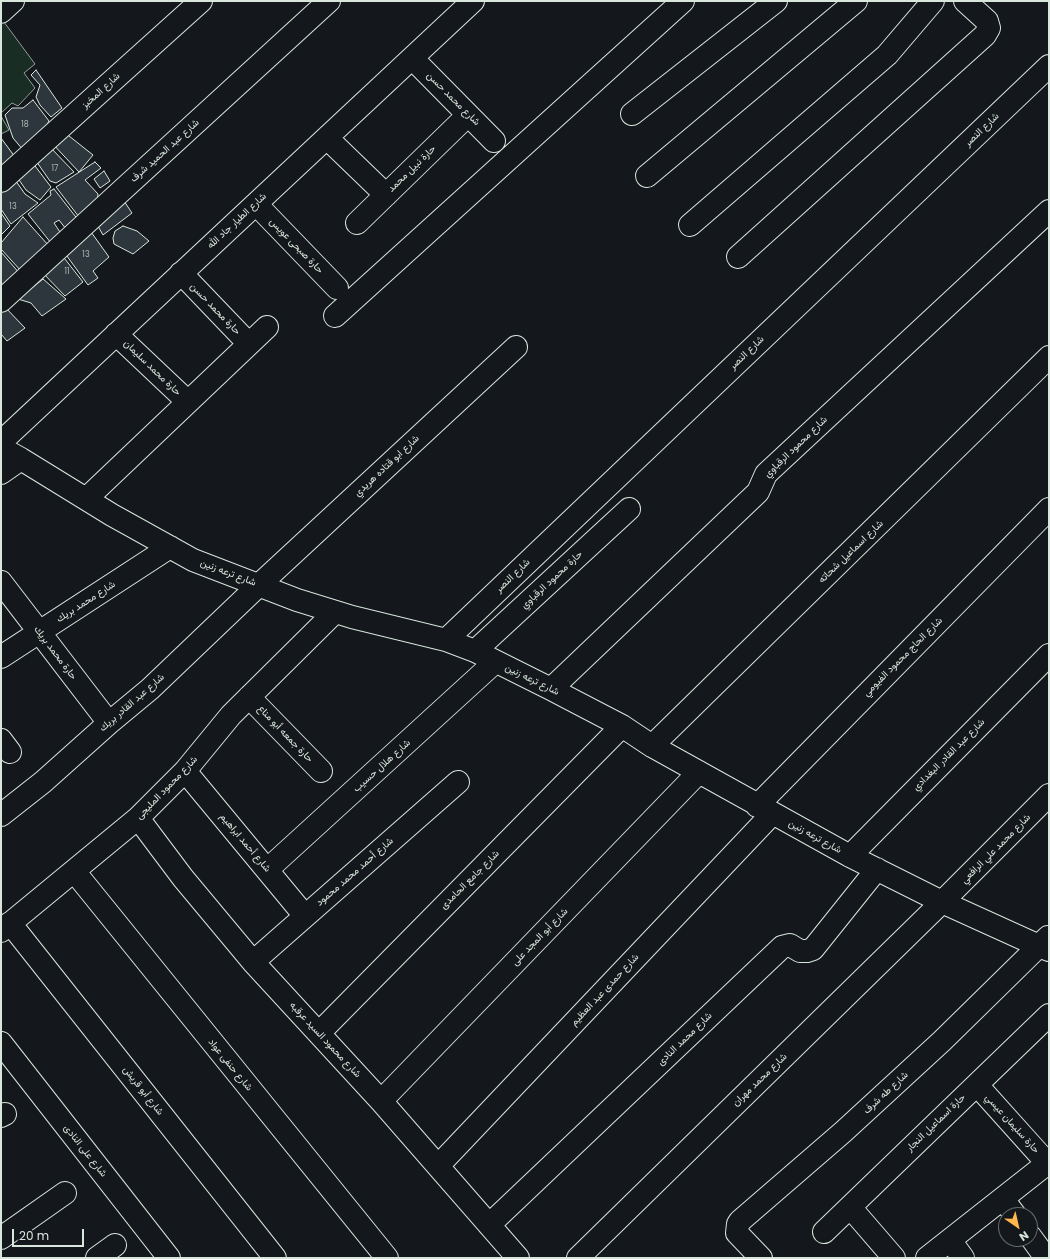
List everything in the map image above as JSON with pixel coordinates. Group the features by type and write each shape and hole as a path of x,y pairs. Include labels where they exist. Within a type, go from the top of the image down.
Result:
{"street":[{"path":"1,12 13,1"},
{"name":"شارع المخبز","path":"1,181 201,1"},
{"name":"شارع عبد الحميد شرف","path":"1,301 329,1"},
{"name":"شارع الطيار جاد الله","path":"1,442 473,1"},
{"path":"335,316 683,1"},
{"path":"632,114 776,1"},
{"path":"647,176 856,1"},
{"path":"690,225 879,62 896,45 933,1"},
{"path":"738,257 986,35 989,28 987,22 965,1"},
{"name":"شارع محمد حسن","path":"412,58 494,141"},
{"name":"شارع النصر","path":"446,640 1049,66"},
{"name":"حارة نبيل محمد","path":"357,223 468,115"},
{"path":"327,138 386,195"},
{"name":"حارة صبحى عويس","path":"256,204 337,288"},
{"name":"شارع محمود الرقباوي","path":"551,689 758,492 766,474 1049,212"},
{"name":"حارة محمد حسن","path":"181,274 249,344"},
{"path":"86,499 267,327"},
{"name":"حارة محمد سليمان","path":"116,334 188,402"},
{"name":"شارع ابو قتاده هريدي","path":"259,585 516,347"},
{"name":"شارع اسماعيل شحاته","path":"652,746 1049,357"},
{"name":"شارع ترعه زنين","path":"1,448 86,499 194,560 297,600 335,612 446,640 475,651 622,726 652,746 850,856 942,902 1046,944"},
{"path":"1,473 21,459"},
{"name":"حارة محمود الرقباوي","path":"475,651 629,509"},
{"name":"شارع الحاج محمود الفيومي","path":"765,810 1049,509"},
{"name":"شارع محمد بريك","path":"1,657 170,547"},
{"name":"حارة محمد بريك","path":"1,582 109,723"},
{"name":"شارع عبد القادر بريك","path":"1,815 43,782 171,669 259,585"},
{"name":"شارع محمود المليجى","path":"6,927 138,818 185,772 215,733 249,697 335,612"},
{"name":"شارع عبد القادر البغدادي","path":"850,856 1049,655"},
{"name":"شارع هلال حسيب","path":"268,869 496,662"},
{"name":"حارة جمعه أبو مناع","path":"249,697 321,771"},
{"name":"شارع جامع الحامدى","path":"319,1033 622,726"},
{"name":"شارع أحمد ابراهيم","path":"185,772 268,869 305,916"},
{"name":"شارع أبو المجد على","path":"381,1101 699,772"},
{"name":"شارع أحمد محمد محمود","path":"253,962 458,782"},
{"name":"شارع محمد علي الرافعي","path":"942,902 1049,796"},
{"name":"شارع حمدى عبد العظيم","path":"438,1166 765,810"},
{"name":"شارع محمود السيد عرقبه","path":"138,818 183,878 253,962 381,1101 518,1258"},
{"name":"شارع محمد النادى","path":"489,1225 782,947 790,945 800,952 813,949 877,869"},
{"name":"شارع حنفى عواد","path":"74,871 387,1258"},
{"name":"شارع محمد مهران","path":"578,1258 942,902"},
{"name":"شارع أبو قريش","path":"6,927 275,1258"},
{"name":"شارع طه شرف","path":"748,1250 737,1233 736,1229 740,1221 843,1132 1046,944"},
{"name":"حارة اسماعيل النجار","path":"824,1232 1049,1015"},
{"name":"شارع على النادى","path":"1,1043 169,1258"},
{"name":"حارة سليمان عيسي","path":"977,1084 1048,1163"},
{"path":"1009,1207 1048,1163"},
{"path":"1,1238 65,1193"},
{"path":"850,1207 894,1258"},
{"path":"927,1258 950,1240 998,1213"},
{"path":"950,1240 963,1258"},
{"path":"97,1258 115,1245"},
{"path":"1038,1247 1046,1258"}],"green space":[{"path":"1,18 35,64 24,73 35,88 18,106 12,103 1,113"},
{"path":"1,116 9,130 1,134"}],"building":[{"path":"36,70 62,108 51,117 40,105 36,97 40,85 31,75"},
{"path":"33,100 49,121 40,138 24,151 13,138 5,115 12,108 23,108"},
{"path":"64,132 93,155 79,172 50,141"},
{"path":"1,138 15,157 1,167"},
{"path":"49,146 74,172 56,183 50,181 34,158"},
{"path":"32,162 51,187 40,200 26,190 17,177"},
{"path":"95,162 101,168 85,180 98,194 97,202 79,217 56,187"},
{"path":"104,171 110,181 100,188 94,179"},
{"path":"13,177 25,194 38,203 11,224 1,209 1,188"},
{"path":"54,189 79,221 66,229 59,220 54,223 62,235 51,243 28,214 51,195 50,191"},
{"path":"124,201 132,213 103,235 95,221"},
{"path":"1,213 10,226 1,235"},
{"path":"23,217 49,246 22,272 1,249 1,243"},
{"path":"123,226 137,231 149,241 133,254 114,244 113,238 115,231"},
{"path":"91,232 109,257 93,271 98,278 88,285 64,252"},
{"path":"1,252 21,275 1,291"},
{"path":"61,254 83,282 65,296 41,271"},
{"path":"43,279 66,299 42,316 31,303 18,299"},
{"path":"3,305 25,328 7,341 1,334 1,306"}]}
